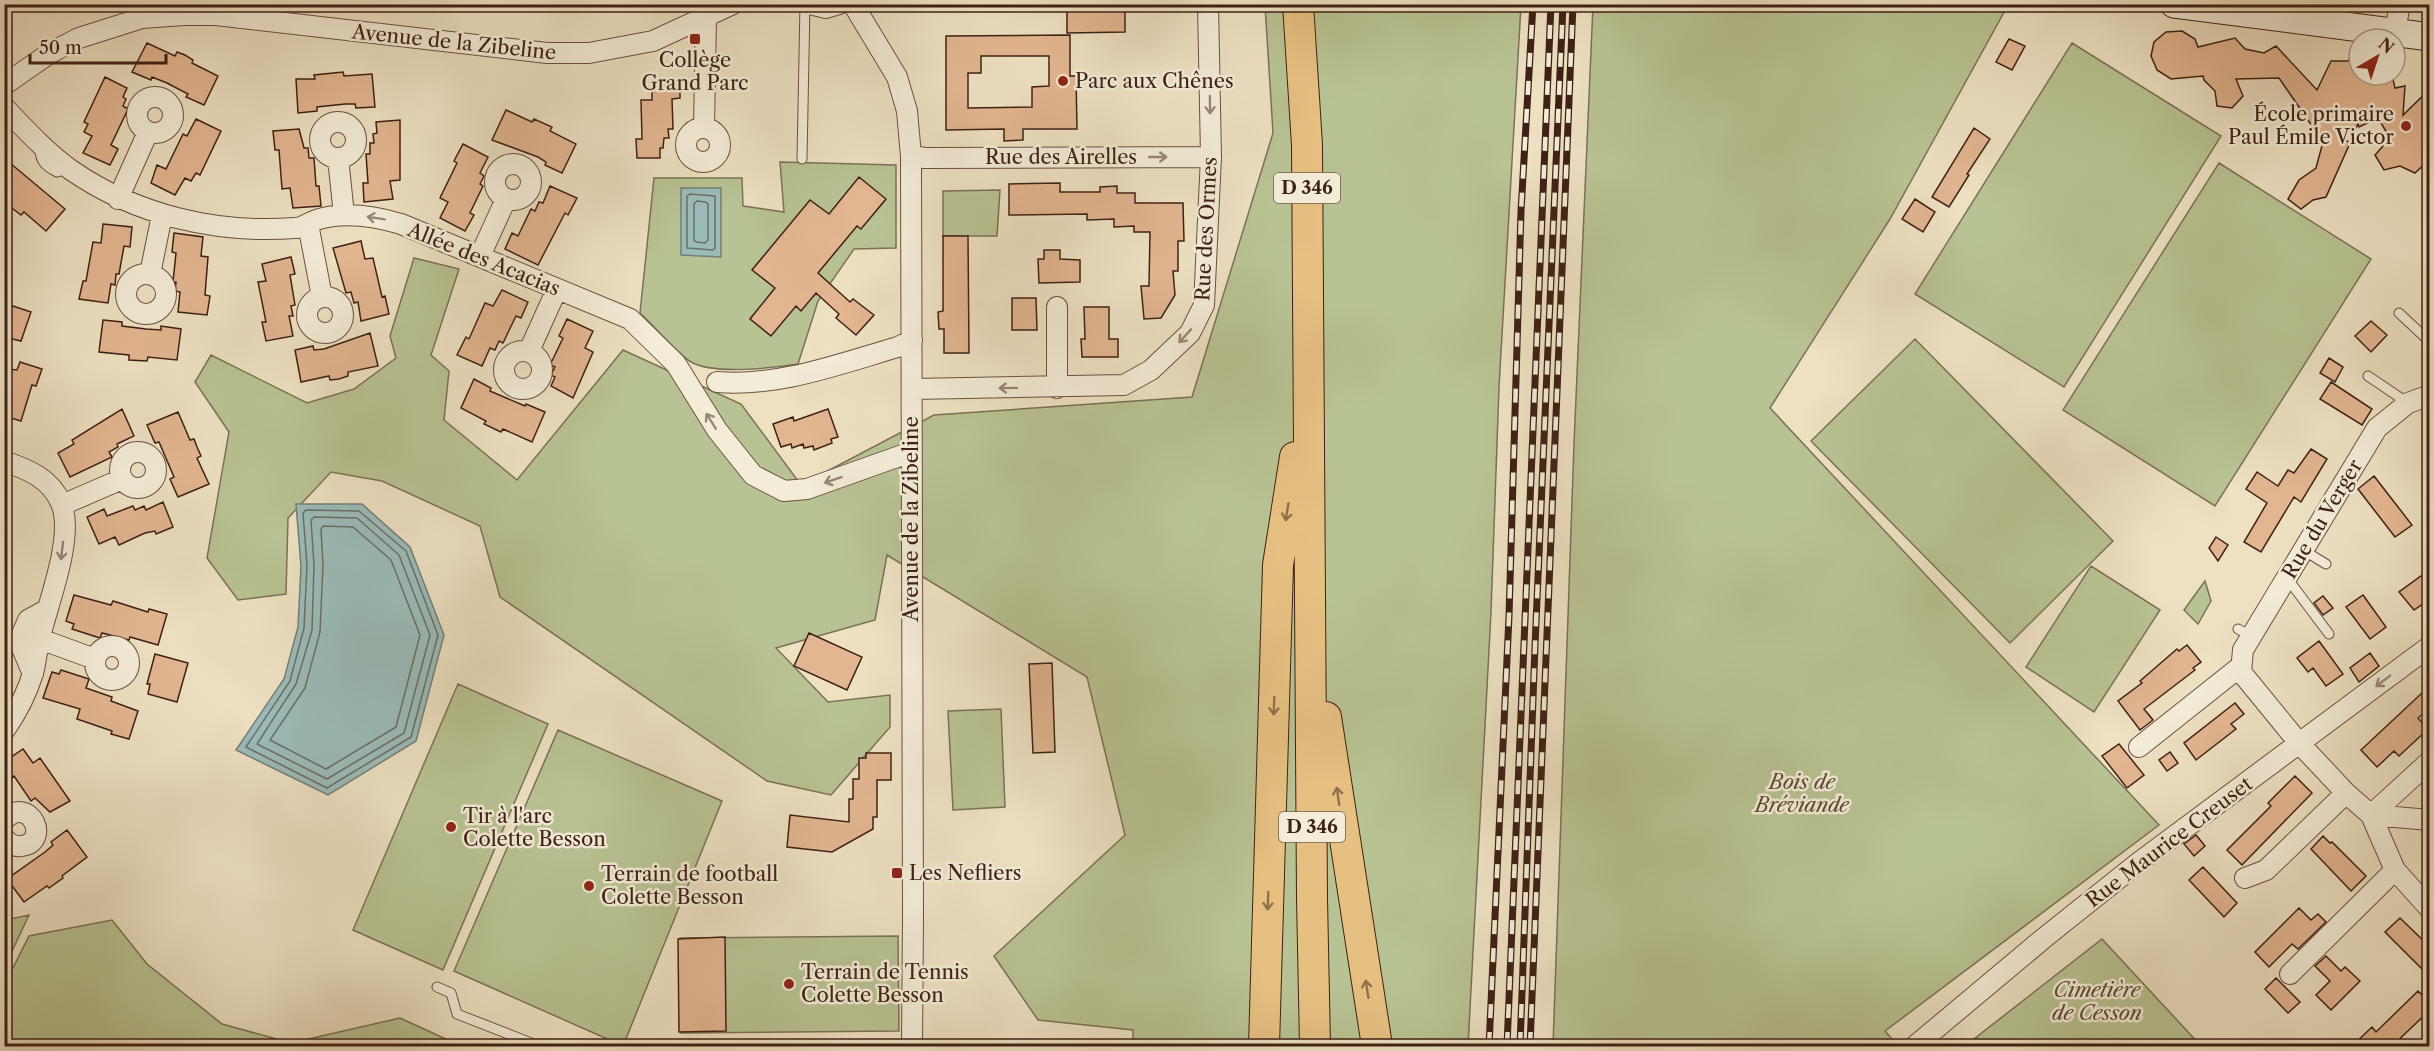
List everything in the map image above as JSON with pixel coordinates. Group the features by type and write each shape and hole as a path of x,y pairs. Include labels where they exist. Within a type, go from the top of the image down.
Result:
{"main road":[{"name":"D 346","path":"1298,4 1307,145 1315,1047"},
{"path":"1263,1047 1278,565 1309,371"},
{"path":"1310,607 1377,1047"}],"street":[{"name":"Avenue de la Zibeline","path":"4,85 79,38 142,18 216,15 547,53 589,53 653,41 733,4"},
{"path":"810,4 826,8 838,4"},
{"name":"Avenue de la Zibeline","path":"853,4 897,77 907,111 911,156 912,1047"},
{"name":"Rue des Ormes","path":"912,389 1124,385 1151,370 1190,333 1204,305 1211,157 1208,4"},
{"path":"2175,4 2362,27"},
{"path":"2396,27 2400,4"},
{"path":"704,128 706,18"},
{"path":"2407,33 2430,37"},
{"name":"Allée des Acacias","path":"4,107 40,144 70,169 118,199 162,215 240,229 299,228 314,220 344,214 381,218 480,256 630,319 676,364 717,430 753,475 784,491 807,489 889,462 911,452"},
{"path":"118,199 148,132"},
{"name":"Rue des Airelles","path":"911,156 925,158 1211,157"},
{"path":"338,158 344,214"},
{"path":"480,256 506,199"},
{"path":"150,274 162,215"},
{"path":"308,224 322,297"},
{"path":"530,351 558,289"},
{"path":"1057,307 1057,388"},
{"path":"717,382 740,383 802,375 898,347 912,340"},
{"name":"Rue du Verger","path":"2241,666 2245,633 2284,581 2377,428 2408,403 2430,395"},
{"path":"4,461 33,471 52,487 62,505 65,530 61,562 33,674 13,719 4,730"},
{"path":"62,505 122,479"},
{"path":"33,674 19,641 28,620 48,609"},
{"path":"40,639 95,659"},
{"name":"Rue Maurice Creuset","path":"1915,1047 2109,886 2430,646"},
{"path":"2241,666 2241,672 2299,743 2346,793 2372,815 2395,870 2430,909"},
{"path":"2139,747 2241,666"},
{"path":"2372,815 2430,761"},
{"path":"2244,878 2266,870 2346,793"},
{"path":"4,838 12,845 23,846 36,836 36,825 30,816 19,812 6,815"},
{"path":"2372,815 2430,820"},
{"path":"2290,974 2395,870"}],"lane":[{"path":"802,159 805,4"},
{"path":"2399,313 2430,342"},
{"path":"2368,376 2408,403"},
{"path":"2303,550 2326,564"},
{"path":"2284,581 2293,586 2329,634"},
{"path":"437,987 452,993 457,1014 539,1047"}],"green space":[{"path":"1265,5 1521,5 1499,387 1491,612 1468,1046 1133,1046 1133,1030 1038,1020 994,956 1125,835 1087,677 887,555 875,620 776,648 828,702 890,695 890,727 831,795 767,781 500,597 480,526 382,481 331,472 288,518 286,594 238,600 207,558 229,432 195,382 211,355 307,403 354,389 396,358 390,336 414,258 459,269 431,355 449,371 444,420 517,480 623,350 741,404 801,485 934,415 1192,397 1273,133"},
{"name":"Bois de Bréviande","path":"1593,5 2008,5 1890,219 1770,408 2159,825 1885,1031 1898,1046 1553,1046 1574,444"},
{"path":"2072,43 2221,136 2064,387 1915,294"},
{"path":"780,162 896,165 896,248 854,249 818,301 798,364 759,369 728,369 701,366 691,362 640,313 654,178 742,178 743,206 784,212"},
{"path":"2219,163 2371,259 2215,506 2063,410"},
{"path":"1000,190 997,236 943,236 943,191"},
{"path":"1915,339 2113,541 2010,643 1811,441"},
{"path":"2091,566 2160,610 2094,712 2026,667"},
{"path":"2205,581 2211,601 2198,624 2184,610"},
{"name":"Tir à l'arc Colette Besson","path":"458,684 548,724 443,970 353,930"},
{"path":"1001,709 1005,807 953,810 948,711"},
{"name":"Terrain de football Colette Besson","path":"558,730 722,801 623,1046 454,971"},
{"path":"29,915 5,966 5,920"},
{"path":"112,920 147,964 222,1024 291,1043 400,1018 461,1046 5,1046 5,984 29,936"},
{"name":"Terrain de Tennis Colette Besson","path":"898,936 899,1031 681,1033 680,938"},
{"name":"Cimetière de Cesson","path":"2102,939 2201,1046 1965,1046"}],"water":[{"path":"681,188 721,188 721,257 681,255"},
{"path":"296,504 362,504 410,547 444,635 416,741 328,795 236,750 284,679 298,627 301,566"}],"building":[{"path":"1067,4 1125,4 1125,32 1067,33"},
{"name":"École primaire Paul Émile Victor","path":"2182,31 2195,39 2198,47 2235,38 2245,49 2264,53 2276,46 2317,90 2331,61 2347,61 2347,87 2405,87 2403,115 2430,89 2430,159 2415,173 2400,166 2384,170 2375,155 2390,138 2378,118 2359,127 2358,124 2356,128 2340,136 2350,143 2326,197 2313,200 2301,209 2288,199 2299,180 2316,168 2323,142 2279,78 2236,79 2243,96 2232,108 2217,106 2215,91 2203,76 2171,79 2157,70 2151,56 2154,42 2166,32"},
{"name":"Parc aux Chênes","path":"1070,35 1070,76 1076,76 1077,129 1023,129 1023,140 1004,141 1004,129 946,130 946,36","holes":["981,56 1049,56 1049,86 1032,87 1032,107 968,108 968,73 981,73"]},
{"path":"2009,39 2025,46 2012,70 1996,62"},
{"path":"147,43 175,56 177,52 185,55 193,60 192,63 218,76 204,105 186,97 188,94 167,83 152,77 151,80 132,72"},
{"path":"343,72 344,76 372,74 375,107 356,108 355,104 345,104 317,107 317,111 298,113 296,79 315,79 314,75"},
{"path":"105,77 127,88 123,97 126,99 123,106 128,109 111,145 118,149 110,165 83,153 92,136 84,132 88,124 84,122"},
{"path":"652,81 680,81 680,98 672,99 673,129 668,129 669,138 664,138 663,148 660,148 660,158 637,158 636,139 642,139 641,100 652,100"},
{"path":"506,110 532,122 534,119 552,127 550,131 576,144 562,173 545,165 546,162 538,157 492,140"},
{"path":"196,119 221,131 200,175 196,173 191,181 185,178 175,195 151,183 157,165 166,169 183,134 187,136"},
{"path":"400,120 400,180 390,181 393,199 364,202 363,183 368,183 366,154 370,154 370,143 374,143 373,134 377,133 376,122"},
{"path":"1974,128 1990,139 1949,207 1932,197"},
{"path":"299,129 304,148 308,148 309,158 314,158 316,186 319,186 321,206 293,208 290,188 282,189 279,150 275,150 273,131"},
{"path":"463,144 488,157 480,173 484,176 480,184 483,186 470,213 474,215 465,231 440,218 448,202 440,198 457,163 454,161"},
{"path":"4,158 65,209 46,231 24,212 21,215 4,202"},
{"path":"859,177 886,199 861,229 857,226 818,273 850,302 853,299 874,315 856,335 836,318 839,314 816,293 801,311 796,306 771,336 750,319 775,288 752,270 810,200 829,214"},
{"path":"1060,183 1060,192 1100,192 1100,187 1117,186 1117,193 1135,193 1135,203 1183,203 1184,241 1178,241 1178,271 1173,271 1175,295 1161,318 1144,319 1141,286 1149,286 1150,232 1134,232 1134,226 1114,227 1114,219 1087,220 1087,214 1009,215 1009,184"},
{"path":"550,186 577,198 568,215 565,213 538,265 505,249 512,233 518,236 531,209 535,211 539,202 543,203"},
{"path":"1915,199 1935,212 1923,232 1902,219"},
{"path":"103,224 132,227 130,247 124,246 119,274 116,274 115,285 111,284 108,303 79,299 83,281 86,281 93,242 101,243"},
{"path":"174,233 203,237 201,256 208,257 205,295 210,296 207,315 178,312 180,292 175,291 176,282 173,282 176,253 172,252"},
{"path":"943,236 968,236 969,353 944,353 944,329 939,329 938,312 943,311"},
{"path":"361,241 365,259 373,258 382,297 385,296 389,314 361,321 358,302 354,303 351,292 346,293 333,248"},
{"path":"1044,250 1060,250 1060,259 1080,260 1080,282 1039,283 1038,259 1044,259"},
{"path":"291,257 295,274 290,275 295,305 291,306 293,316 289,316 293,336 266,341 262,322 266,322 258,282 266,281 262,264"},
{"path":"502,290 528,302 521,318 516,316 503,343 499,341 495,350 490,348 482,366 457,355 466,337 469,339 485,303 493,306"},
{"path":"1012,298 1036,298 1037,330 1012,330"},
{"path":"4,303 31,312 21,341 4,337"},
{"path":"1084,307 1109,307 1109,339 1118,339 1118,357 1082,357 1081,339 1085,339"},
{"path":"567,319 593,331 585,348 593,352 573,398 551,386 555,377 551,375 555,367 550,365 563,338 559,336"},
{"path":"103,320 122,322 122,326 146,329 161,330 161,326 181,329 177,360 148,357 147,361 129,360 129,355 99,352"},
{"path":"2371,321 2387,335 2371,352 2355,336"},
{"path":"370,333 378,366 348,372 348,376 339,379 330,380 329,376 301,382 295,350 313,346 314,350 324,349"},
{"path":"2329,358 2343,367 2335,382 2320,373"},
{"path":"20,362 42,369 36,386 32,385 21,421 4,416 4,381 9,369 17,370"},
{"path":"474,379 491,388 490,391 545,412 532,442 503,429 501,432 484,424 486,421 461,408"},
{"path":"2331,382 2372,409 2362,425 2320,399"},
{"path":"122,409 134,436 117,444 118,447 109,452 112,457 70,477 58,453 74,444 72,440"},
{"path":"828,409 838,437 831,439 832,443 814,450 813,446 804,448 803,444 792,448 791,444 781,447 773,424 793,417 794,421"},
{"path":"178,412 190,440 194,439 201,456 197,458 209,484 178,497 170,479 174,477 159,442 155,443 147,425"},
{"path":"2311,449 2327,459 2301,502 2294,497 2261,552 2244,542 2267,503 2246,489 2257,472 2278,486 2288,470 2294,473"},
{"path":"2374,476 2412,525 2395,537 2358,489"},
{"path":"163,502 173,527 156,534 155,531 145,533 119,545 115,537 99,544 87,517 104,509 107,516 133,506 135,510 144,506 146,510"},
{"path":"2216,537 2228,545 2218,561 2209,548"},
{"path":"2421,576 2430,582 2430,599 2414,610 2399,592"},
{"path":"74,595 111,605 113,601 148,612 149,609 167,614 158,645 130,637 129,640 102,633 100,638 72,629 74,624 66,621"},
{"path":"2363,595 2386,627 2370,639 2346,607"},
{"path":"2323,596 2333,608 2323,615 2314,603"},
{"path":"809,633 862,657 847,690 794,666"},
{"path":"2319,641 2343,674 2326,686 2313,668 2308,672 2297,658"},
{"path":"2187,645 2201,662 2193,668 2195,670 2144,709 2153,720 2140,730 2118,701 2142,683 2140,681 2177,649 2179,651"},
{"path":"2370,653 2379,666 2359,682 2350,668"},
{"path":"155,654 188,663 177,702 148,694 150,684 147,684"},
{"path":"1052,663 1055,752 1033,753 1029,664"},
{"path":"61,670 89,679 86,688 112,697 111,701 138,711 129,739 77,719 80,709 43,698 52,672 59,674"},
{"path":"2423,692 2430,700 2430,708 2418,718 2428,729 2399,756 2394,751 2377,767 2361,750"},
{"path":"2235,703 2244,714 2231,724 2236,729 2196,760 2184,743"},
{"path":"2119,744 2144,775 2127,788 2102,756"},
{"path":"23,749 33,763 40,758 70,801 50,812 35,798 31,801 14,776 4,783 4,762"},
{"path":"2170,752 2178,763 2167,771 2159,760"},
{"path":"866,753 891,753 891,780 877,780 877,817 873,817 873,829 832,852 787,847 790,815 849,822 849,799 853,799 853,779 859,779 859,758 866,758"},
{"path":"2295,776 2312,793 2242,865 2227,850 2271,806 2268,803"},
{"path":"67,830 87,857 49,888 47,886 24,902 7,879 45,852 53,845 51,842"},
{"path":"2196,835 2205,846 2194,856 2184,844"},
{"path":"2323,836 2366,876 2351,891 2311,849"},
{"path":"2203,867 2237,903 2224,917 2189,880"},
{"path":"2299,908 2311,920 2318,914 2326,922 2298,949 2292,944 2269,967 2255,952"},
{"path":"2400,918 2430,947 2430,977 2385,932"},
{"path":"725,937 726,1031 679,1032 678,939"},
{"path":"2326,956 2341,971 2345,967 2360,981 2331,1010 2316,995 2330,981 2315,966"},
{"path":"2276,978 2300,1002 2288,1013 2265,989"},
{"path":"2418,991 2430,1003 2430,1010 2391,1047 2351,1047 2372,1027 2376,1032"}],"railway":[{"path":"1489,1046 1509,616 1521,211 1533,4"},
{"path":"1507,1046 1551,4"},
{"path":"1520,1046 1563,4"},
{"path":"1530,1046 1573,4"}],"place":[{"name":"Collège Grand Parc","path":"695,39"},
{"name":"Parc aux Chênes","path":"1063,81"},
{"name":"École primaire Paul Émile Victor","path":"2406,126"},
{"name":"Tir à l'arc Colette Besson","path":"451,827"},
{"name":"Les Nefliers","path":"897,873"},
{"name":"Terrain de football Colette Besson","path":"589,886"},
{"name":"Terrain de Tennis Colette Besson","path":"789,984"}]}
